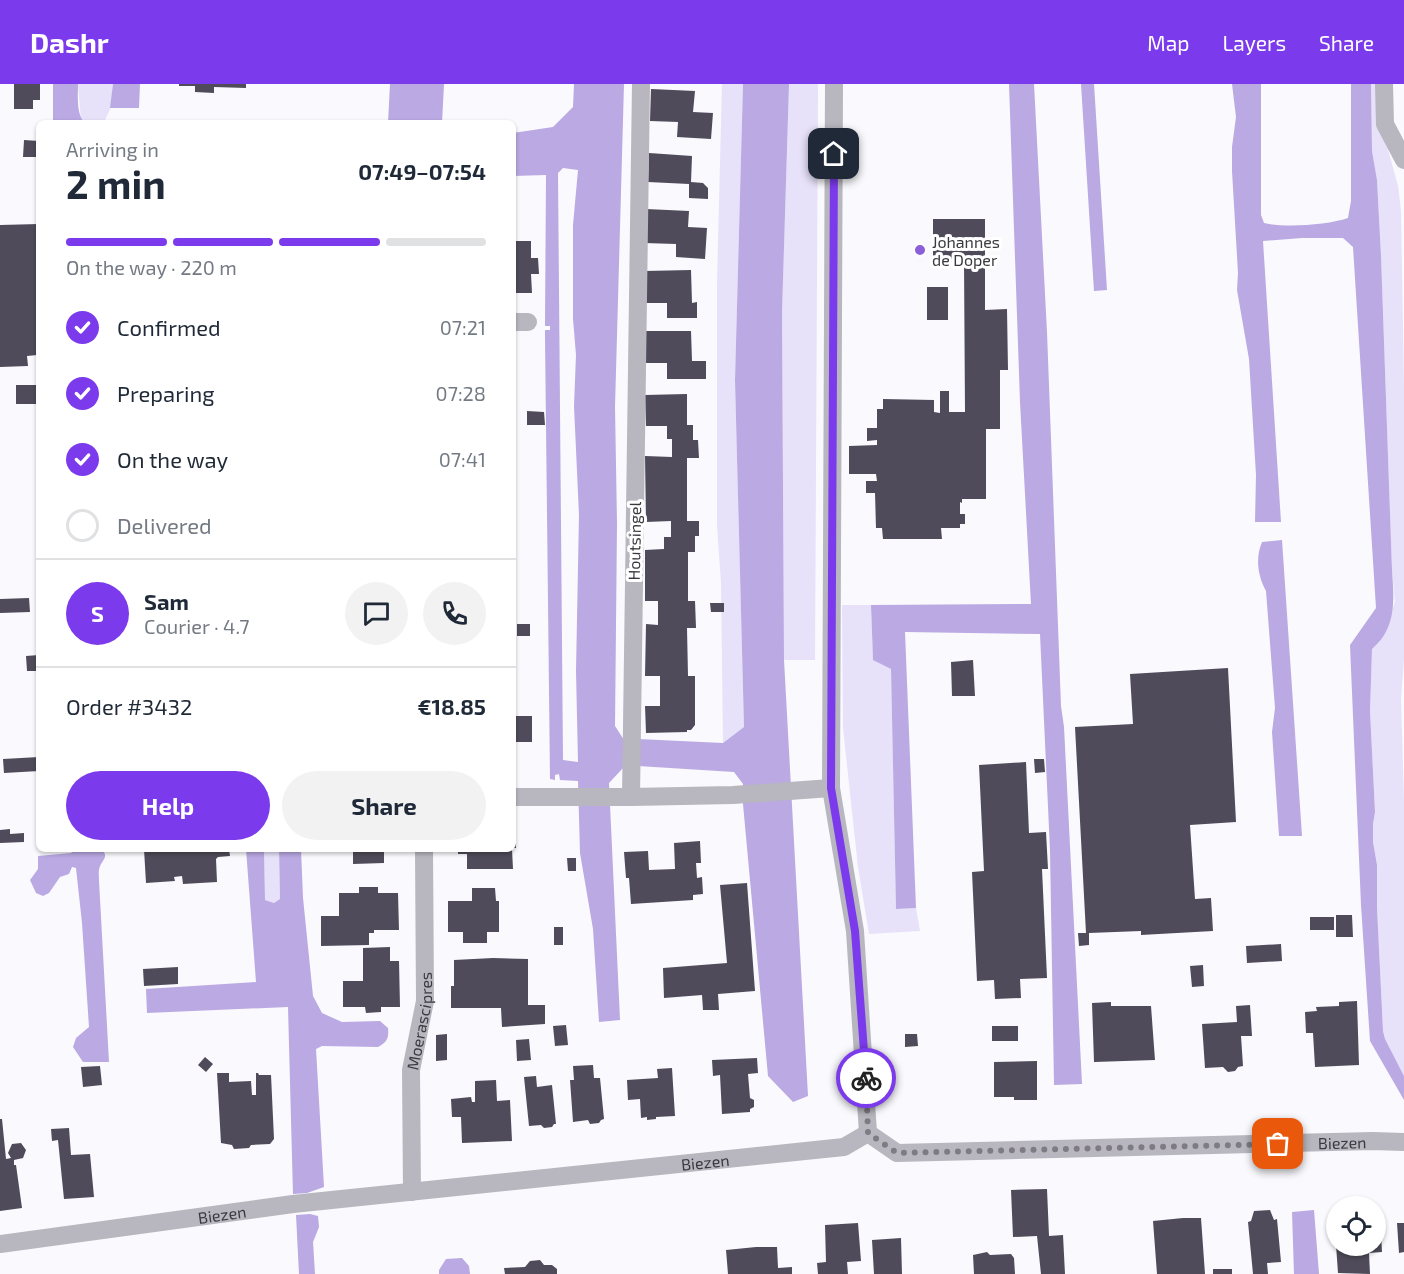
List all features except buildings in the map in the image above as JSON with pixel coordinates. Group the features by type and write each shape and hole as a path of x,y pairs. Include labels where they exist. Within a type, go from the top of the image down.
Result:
{"street":[{"name":"Houtsingel","path":"623,797 630,774 641,84"},
{"path":"834,84 831,788 855,931 868,1133"},
{"path":"1384,84 1385,124 1404,160"},
{"path":"516,797 734,795 831,788"},
{"name":"Moerascipres","path":"412,1192 411,1070 425,1001 424,852"},
{"name":"Biezen","path":"0,1244 301,1203 844,1147 868,1133 897,1153 1404,1142"}],"shaded area":[{"path":"53,84 78,84 79,110 82,120 53,120"},
{"path":"78,84 113,84 111,107 105,120 81,120"},
{"path":"113,84 140,84 139,108 110,108"},
{"path":"390,84 444,84 442,120 388,120"},
{"path":"574,84 624,84 615,407 617,523 615,726 624,740 624,767 609,783 620,1020 599,1022 593,929 580,853 578,781 560,780 559,774 555,775 555,780 550,779 545,330 550,330 550,326 545,326 546,175 516,176 516,133 553,127 573,107","holes":["563,168 578,170 573,225 573,319 576,355 574,406 579,515 576,671 578,762 563,760 558,173"]},
{"path":"722,84 743,84 735,380 744,727 723,743 721,583 717,525 717,284"},
{"path":"743,84 789,84 782,313 784,660 808,1096 793,1102 768,1076 743,784 734,772 638,766 638,739 723,743 744,727 735,380"},
{"path":"789,84 818,84 815,660 784,660 782,313"},
{"path":"1009,84 1034,84 1047,332 1061,706 1064,727 1082,1084 1054,1085 1050,850 1040,634 905,632 916,908 896,909 891,669 873,660 871,605 1031,604 1020,402"},
{"path":"1081,84 1094,84 1107,290 1094,291"},
{"path":"1232,84 1261,84 1261,215 1264,223 1294,225 1318,224 1348,218 1351,201 1351,84 1371,84 1372,151 1377,180 1381,256 1393,592 1390,622 1380,641 1372,649 1370,711 1375,812 1373,842 1377,865 1383,1031 1404,1076 1404,1100 1370,1041 1361,905 1350,645 1376,608 1353,247 1343,238 1263,241 1281,522 1255,522 1256,475 1249,359 1237,290 1232,171 1236,117"},
{"path":"1371,84 1380,84 1381,124 1398,186 1401,211 1404,390 1404,659 1401,699 1404,802 1404,1076 1383,1031 1377,865 1373,842 1375,812 1370,711 1372,648 1379,643 1395,602 1381,256 1377,180 1372,151"},
{"path":"1282,540 1302,836 1279,836 1272,732 1275,708 1266,591 1258,567 1262,542"},
{"path":"842,605 871,605 873,659 891,669 896,909 916,908 920,931 869,934 858,867 843,728"},
{"path":"104,852 105,854 99,874 109,1062 83,1062 73,1047 76,1038 89,1027 76,868 72,867 69,874 60,877 49,893 43,896 36,893 30,880 38,869 38,856"},
{"path":"246,852 264,852 265,900 274,903 280,899 279,852 301,852 303,898 313,996 322,1013 342,1022 380,1021 388,1028 387,1039 378,1047 322,1046 316,1049 324,1187 307,1193 293,1194 288,1007 147,1013 146,989 256,982"},
{"path":"264,852 279,852 280,899 274,903 265,900"},
{"path":"1314,1210 1319,1274 1294,1274 1292,1212"},
{"path":"296,1215 318,1216 319,1227 313,1242 315,1274 299,1274"},
{"path":"462,1258 469,1266 470,1274 439,1274 446,1259"}],"way so far":[{"path":"866,1078 868,1133 897,1153 1278,1144"}],"place":[{"name":"Johannes de Doper","path":"920,250"}],"route":[{"path":"834,154 831,788 855,931 866,1078"}]}
